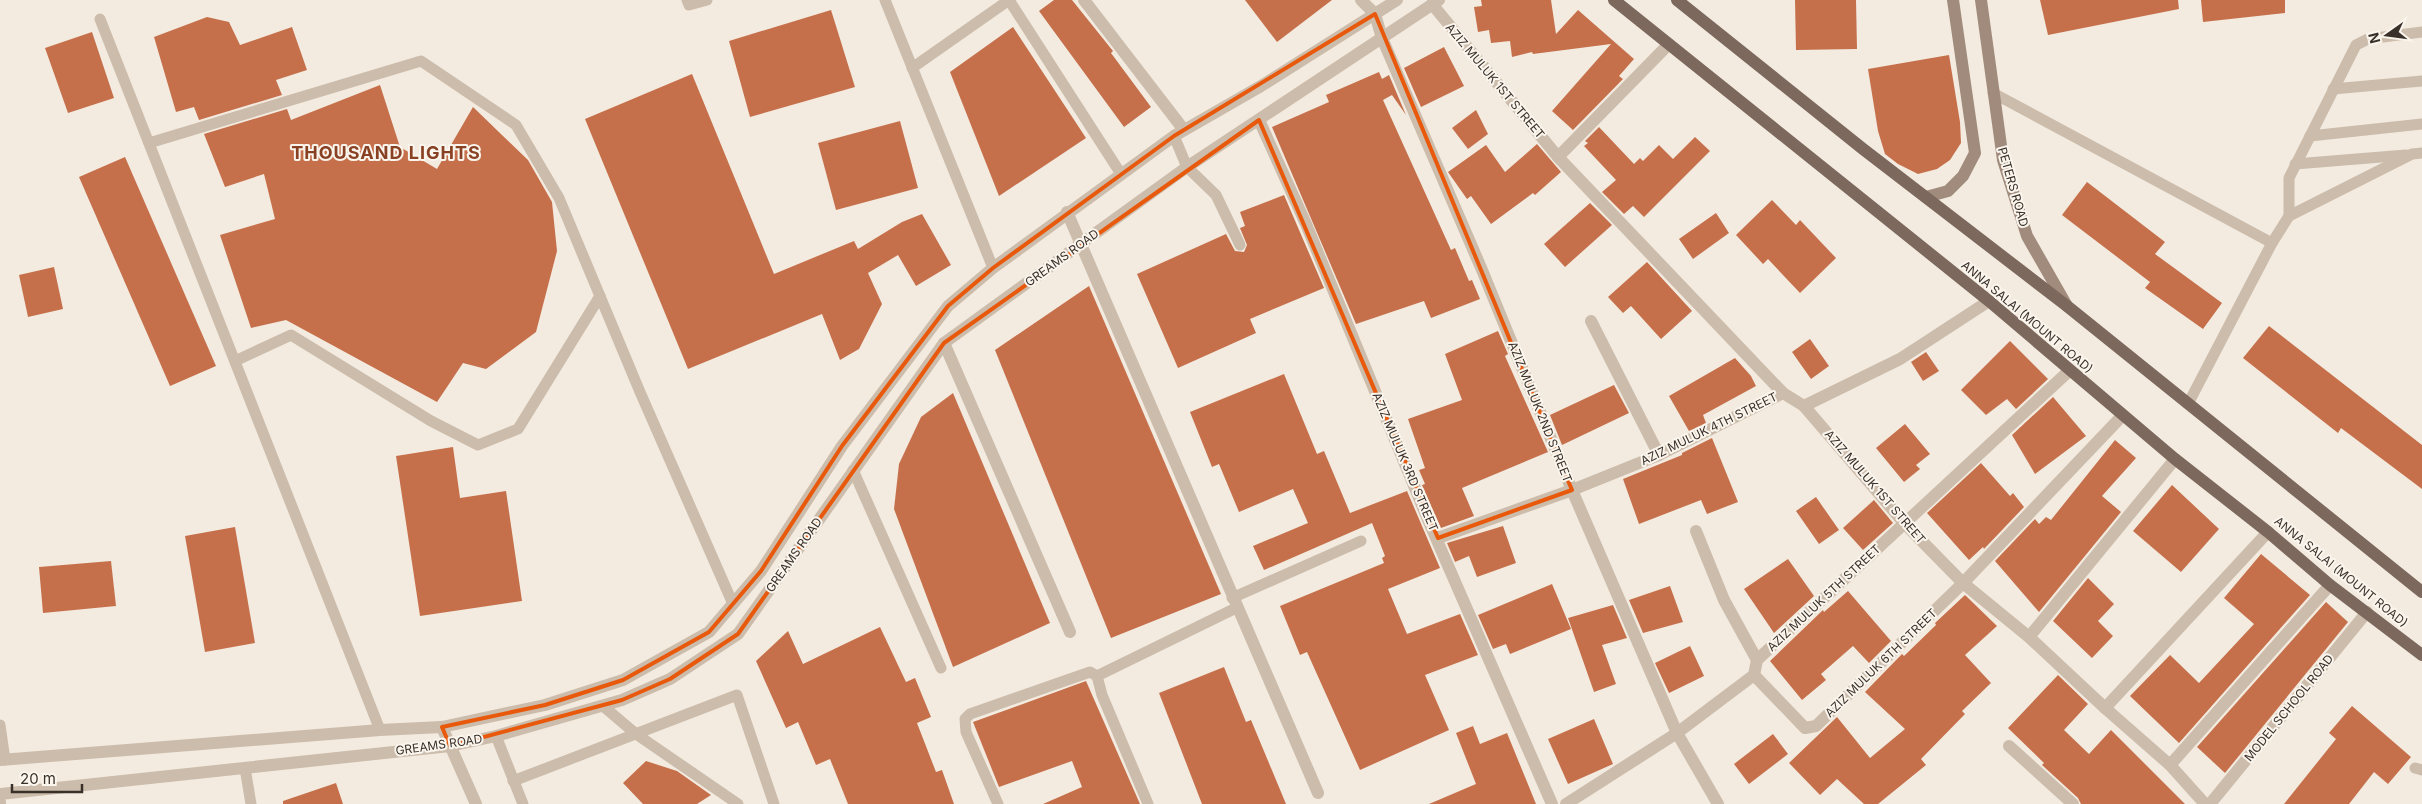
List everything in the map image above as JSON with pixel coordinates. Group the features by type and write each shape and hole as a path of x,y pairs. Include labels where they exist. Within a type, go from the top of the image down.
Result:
{"main road":[{"name":"ANNA SALAI (MOUNT ROAD)","path":"1614,0 1989,301 2122,416 2268,532 2330,585 2422,655"},
{"path":"1677,0 2067,306 2422,592"},
{"path":"1926,197 1948,191 1963,176 1975,154 1954,0"},
{"name":"PETERS ROAD","path":"1981,0 1992,93 2004,160 2027,236 2067,306"}],"street":[{"path":"1084,0 1179,133"},
{"path":"1361,0 1375,14"},
{"name":"GREAMS ROAD","path":"2,760 380,730 442,728 544,705 623,680 710,632 761,571 842,446 944,312 993,268 1067,212 1179,133 1262,86 1397,0"},
{"name":"GREAMS ROAD","path":"0,794 450,746 496,736 603,706 622,700 670,679 738,634 944,343 1187,167 1435,2"},
{"name":"AZIZ MULUK 1ST STREET","path":"1435,2 1558,157 1782,393 1804,406 1905,524 1963,583 2029,637 2170,765 2206,804"},
{"name":"AZIZ MULUK 2ND STREET","path":"1375,14 1382,38 1482,270 1572,490 1677,733 1718,804"},
{"path":"1558,157 1668,44"},
{"name":"AZIZ MULUK 3RD STREET","path":"1259,120 1306,224 1552,804"},
{"path":"1067,212 1082,243 1234,603 1318,793"},
{"path":"1804,406 1900,359 1989,301"},
{"path":"1591,321 1659,456"},
{"path":"944,343 1070,632"},
{"name":"AZIZ MULUK 5TH STREET","path":"1754,675 1757,660 2070,371"},
{"name":"AZIZ MULUK 4TH STREET","path":"1438,538 1572,490 1659,456 1782,393"},
{"path":"1963,583 2122,416"},
{"path":"2029,637 2176,459"},
{"path":"1696,531 1724,600 1757,660"},
{"path":"2105,708 2268,532"},
{"name":"AZIZ MULUK 6TH STREET","path":"1754,675 1805,728 1816,726 1963,583"},
{"path":"2170,765 2330,585"},
{"name":"MODEL SCHOOL ROAD","path":"2210,804 2367,612"},
{"path":"1566,804 1677,733 1754,675"},
{"path":"442,728 476,804"},
{"path":"2009,746 2073,804"}],"lane":[{"path":"687,0 688,5 707,0"},
{"path":"885,0 993,268"},
{"path":"912,68 1009,0 1121,174"},
{"path":"100,19 380,730"},
{"path":"2289,216 2289,178 2352,52 2361,41 2422,32"},
{"path":"149,143 421,61 516,125 559,198 733,604"},
{"path":"2333,90 2422,81"},
{"path":"1992,93 2272,243"},
{"path":"2310,136 2422,124"},
{"path":"1179,133 1187,167 1216,195 1240,245"},
{"path":"2295,164 2417,154"},
{"path":"2188,404 2272,243 2289,216 2417,154"},
{"path":"235,362 291,335 431,421 478,445 518,428 600,296"},
{"path":"853,470 941,668"},
{"path":"998,804 966,732 966,719 970,714 1087,672 1097,676 1234,603 1361,542"},
{"path":"1097,676 1102,695 1148,804"},
{"path":"514,781 737,695 774,804"},
{"path":"603,706 636,734 738,804"},
{"path":"0,725 2,760"},
{"path":"496,736 523,804"},
{"path":"245,768 251,804"}],"highlighted area":[{"path":"1375,14 1572,490 1438,538 1259,120 944,343 738,634 670,679 622,700 450,746 442,727 545,705 623,680 709,632 761,571 842,446 948,306 993,268 1174,136"}],"building":[{"path":"1054,0 1072,0 1113,51 1111,53 1151,107 1124,127 1039,11"},
{"path":"1245,0 1332,0 1277,42"},
{"path":"1481,0 1551,0 1556,34 1578,10 1634,59 1619,76 1623,79 1573,130 1552,111 1611,44 1533,54 1532,52 1512,57 1510,41 1491,43 1489,30 1478,32 1474,7 1482,6"},
{"path":"1795,0 1856,0 1857,49 1796,50"},
{"path":"2040,0 2178,0 2179,9 2048,35"},
{"path":"2201,0 2285,0 2285,13 2203,22"},
{"path":"831,10 855,87 750,117 729,41"},
{"path":"207,17 229,22 240,45 292,27 307,70 276,80 282,95 199,120 194,107 176,112 154,37"},
{"path":"1013,27 1086,138 999,196 950,72"},
{"path":"92,32 114,98 68,113 45,48"},
{"path":"1444,47 1464,86 1421,107 1404,68"},
{"path":"1949,55 1960,122 1961,143 1950,160 1937,169 1918,174 1898,164 1885,154 1878,131 1868,69"},
{"path":"1379,72 1382,79 1389,75 1406,115 1392,95 1383,100 1451,250 1455,248 1469,281 1472,280 1480,299 1431,318 1424,301 1356,324 1272,127 1329,102 1326,95"},
{"path":"692,74 774,274 854,241 858,249 902,222 922,214 951,265 916,286 898,255 868,273 882,304 859,349 840,360 822,314 688,369 585,119"},
{"path":"380,85 400,147 437,169 473,107 528,160 552,202 557,251 536,332 486,369 463,363 437,402 286,320 251,328 220,235 275,219 264,174 225,187 204,134 287,109 291,120"},
{"path":"1476,110 1488,134 1468,149 1452,128"},
{"path":"900,121 918,188 836,210 818,143"},
{"path":"1599,127 1634,164 1640,158 1643,161 1659,145 1673,159 1695,137 1710,151 1644,217 1633,206 1624,214 1602,192 1616,180 1584,146 1588,143 1585,141"},
{"path":"1537,144 1561,172 1535,195 1533,193 1491,224 1471,196 1467,199 1448,172 1486,145 1505,172"},
{"path":"125,157 216,366 170,386 79,177"},
{"path":"2087,182 2165,242 2155,254 2222,303 2203,329 2145,288 2150,282 2062,215"},
{"path":"1284,195 1324,288 1250,319 1256,333 1178,368 1137,274 1226,234 1235,251 1244,252 1247,245 1240,228 1245,226 1240,212"},
{"path":"1772,200 1796,225 1800,220 1836,258 1800,293 1768,259 1763,264 1736,235"},
{"path":"1590,203 1612,225 1565,267 1544,244"},
{"path":"1716,213 1729,233 1693,259 1679,239"},
{"path":"1647,262 1692,311 1661,339 1631,306 1623,313 1608,297"},
{"path":"54,267 63,309 28,317 19,275"},
{"path":"1089,286 1221,594 1111,638 995,350"},
{"path":"2269,326 2422,445 2422,489 2341,428 2338,433 2243,358"},
{"path":"1498,331 1508,354 1505,356 1548,452 1462,488 1474,516 1441,528 1422,485 1425,484 1419,470 1425,468 1408,419 1462,400 1445,354"},
{"path":"1810,339 1829,366 1811,379 1792,352"},
{"path":"2010,341 2048,379 2016,409 2007,399 1986,415 1961,390"},
{"path":"1926,352 1939,371 1923,381 1911,362"},
{"path":"1735,358 1751,376 1756,386 1703,415 1706,423 1689,431 1669,396"},
{"path":"1284,374 1317,454 1324,451 1350,513 1407,491 1440,568 1388,589 1407,634 1460,614 1478,655 1425,675 1449,730 1360,770 1307,652 1300,655 1280,606 1384,563 1382,558 1385,556 1372,523 1264,570 1253,546 1308,523 1293,489 1239,512 1219,464 1212,467 1190,412"},
{"path":"1614,385 1629,413 1562,445 1550,415"},
{"path":"953,393 1050,623 953,667 894,509 899,464 921,417"},
{"path":"2053,397 2086,436 2035,474 2012,435"},
{"path":"1905,424 1930,454 1916,465 1920,469 1904,482 1876,448"},
{"path":"1712,438 1738,502 1707,514 1701,500 1639,524 1623,479 1682,455 1682,453"},
{"path":"2115,440 2136,458 2102,496 2121,512 2039,612 1995,561 2035,519 2039,524 2046,517 2051,520"},
{"path":"453,447 460,498 506,491 522,601 420,616 396,456"},
{"path":"1981,463 2010,496 2013,493 2024,507 1984,549 1983,547 1969,560 1927,513"},
{"path":"2172,485 2219,529 2181,572 2133,531"},
{"path":"1816,497 1839,530 1819,544 1796,511"},
{"path":"1874,500 1893,523 1863,550 1843,528"},
{"path":"1503,526 1516,563 1477,577 1469,556 1455,562 1447,543"},
{"path":"235,527 255,643 205,652 185,536"},
{"path":"2261,554 2310,595 2179,743 2130,696 2170,655 2199,683 2254,624 2224,598"},
{"path":"1788,559 1814,596 1774,633 1744,589"},
{"path":"111,561 116,606 43,613 39,567"},
{"path":"2088,578 2114,604 2098,621 2113,636 2092,658 2053,621"},
{"path":"1552,584 1571,629 1510,654 1506,644 1493,649 1478,615"},
{"path":"1670,586 1683,622 1643,633 1629,600"},
{"path":"1848,591 1891,641 1869,663 1853,646 1821,674 1826,680 1802,700 1770,661 1823,610 1824,612"},
{"path":"1965,595 1997,626 1965,655 1991,683 1962,711 1965,714 1921,759 1926,765 1878,804 1864,804 1837,779 1820,795 1789,763 1837,717 1870,758 1905,729 1865,692 1902,654 1904,656"},
{"path":"2326,602 2348,622 2225,773 2197,747"},
{"path":"1613,605 1627,638 1602,645 1616,684 1594,692 1568,618"},
{"path":"880,627 906,682 915,678 931,717 917,723 936,772 942,770 954,804 848,804 830,759 816,765 798,722 786,728 756,661 788,631 803,664"},
{"path":"1690,646 1704,676 1669,693 1655,663"},
{"path":"1224,667 1246,722 1251,720 1286,804 1202,804 1159,693"},
{"path":"2058,675 2088,704 2064,730 2089,754 2111,730 2185,804 2081,804 2078,798 2042,765 2044,763 2008,728"},
{"path":"1086,681 1140,804 1043,804 1082,787 1072,761 999,787 973,722"},
{"path":"2352,706 2411,757 2388,784 2374,772 2349,804 2284,804 2336,739 2329,733"},
{"path":"1594,719 1613,764 1568,784 1548,739"},
{"path":"1473,726 1480,744 1507,733 1536,804 1429,804 1476,784 1456,733"},
{"path":"1773,734 1788,754 1749,784 1734,764"},
{"path":"646,761 677,771 711,795 697,804 643,804 623,783"},
{"path":"336,783 343,804 283,804 283,801"}],"district":[{"name":"THOUSAND LIGHTS","path":"386,153"}]}
